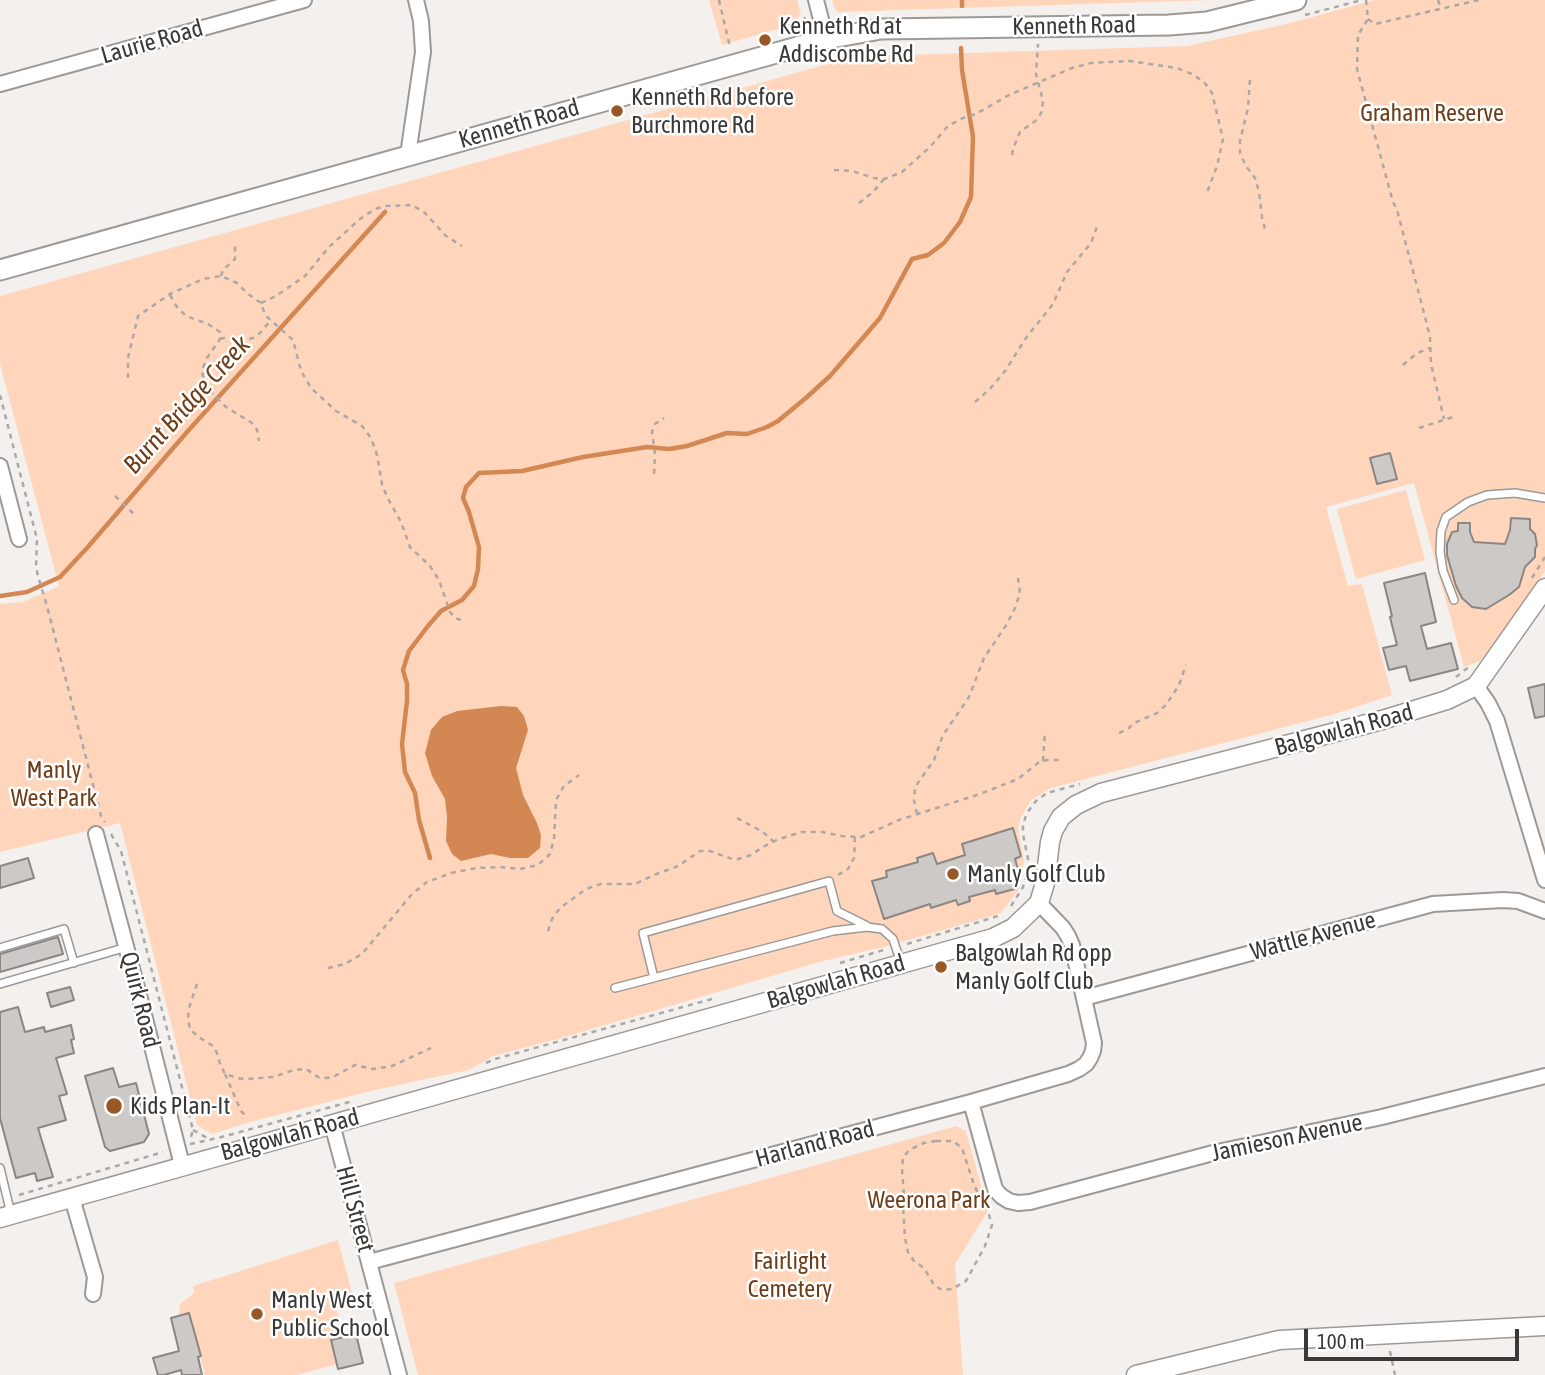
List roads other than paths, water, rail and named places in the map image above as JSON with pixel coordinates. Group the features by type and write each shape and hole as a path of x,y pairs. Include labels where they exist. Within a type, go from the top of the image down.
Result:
{"main road":[{"name":"Kenneth Road","path":"0,270 826,39 881,29 1181,24 1296,8"}],"street":[{"name":"Laurie Road","path":"0,85 304,0"},
{"path":"408,155 423,52 421,21 416,0"},
{"path":"816,0 826,39"},
{"path":"0,466 19,539"},
{"name":"Balgowlah Road","path":"6,1210 72,1198 331,1124 898,955 1003,934 1023,920 1039,903 1053,831 1061,817 1084,800 1101,793 1447,700 1476,685 1538,583"},
{"path":"1476,685 1497,721 1545,880"},
{"name":"Quirk Road","path":"96,834 182,1165"},
{"name":"Wattle Avenue","path":"1084,998 1433,904 1503,900 1518,901 1545,911"},
{"name":"Harland Road","path":"369,1262 1068,1074 1086,1064 1093,1051 1094,1042 1068,936 1039,903"},
{"name":"Jamieson Avenue","path":"971,1102 995,1189 1009,1201 1018,1203 1213,1153 1382,1117 1545,1076"},
{"name":"Hill Street","path":"331,1124 399,1375"},
{"path":"72,1198 95,1277 93,1294"},
{"path":"1136,1375 1170,1371 1279,1340 1545,1326"}],"lane":[{"path":"1454,600 1443,571 1440,552 1441,531 1446,517 1468,502 1487,495 1515,493 1545,498"},
{"path":"654,978 643,933 829,881 838,911 867,927"},
{"path":"615,988 833,931 867,927 882,929 893,939 898,955"},
{"path":"0,948 64,929 74,963"},
{"path":"0,984 127,947"},
{"path":"0,1168 6,1210"}],"waterway":[{"path":"962,0 962,6"},
{"path":"430,858 419,820 415,793 405,772 402,744 407,684 403,670 409,651 428,626 441,611 462,600 474,586 479,547 463,498 466,487 479,473 522,471 583,457 647,447 669,449 687,446 727,433 747,434 778,421 807,397 830,376 880,318 912,259 928,255 944,243 960,222 971,197 973,137 961,48"},
{"name":"Burnt Bridge Creek","path":"0,596 27,592 60,577 385,212"}],"place":[{"name":"Kenneth Rd at Addiscombe Rd","path":"765,40"},
{"name":"Kenneth Rd before Burchmore Rd","path":"617,111"},
{"name":"Manly Golf Club","path":"953,874"},
{"name":"Balgowlah Rd opp Manly Golf Club","path":"941,967"},
{"name":"Kids Plan-It","path":"114,1106"},
{"name":"Manly West Public School","path":"257,1314"}],"park label":[{"name":"Graham Reserve","path":"1432,113"},
{"name":"Manly West Park","path":"54,784"},
{"name":"Weerona Park","path":"929,1200"},
{"name":"Fairlight Cemetery","path":"790,1275"}]}
